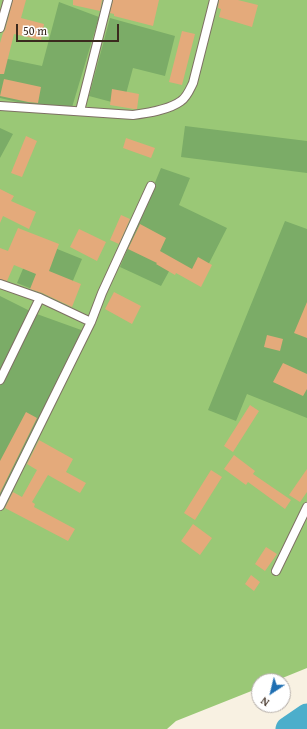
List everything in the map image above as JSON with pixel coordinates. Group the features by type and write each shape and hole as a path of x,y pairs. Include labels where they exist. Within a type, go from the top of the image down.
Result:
{"lane":[{"path":"0,28 8,0"},
{"path":"80,111 108,0"},
{"path":"0,106 133,115 148,113 182,101 193,83 214,0"},
{"path":"0,506 91,322 102,294 151,186"},
{"path":"0,284 40,298 91,322"},
{"path":"0,380 40,298"},
{"path":"276,571 307,507"}],"green space":[{"path":"0,0 307,0 307,668 291,674 291,673 251,673 251,691 176,721 167,729 0,729"},
{"path":"59,2 99,17 70,114 0,98 0,73 3,58 42,66"},
{"path":"110,18 175,36 165,76 133,68 123,105 89,96"},
{"path":"185,126 307,141 307,173 181,157"},
{"path":"0,128 13,134 0,158"},
{"path":"161,168 190,178 179,205 227,228 201,279 173,264 161,286 120,267"},
{"path":"285,221 307,229 307,418 247,394 236,421 208,410"},
{"path":"35,240 82,259 64,302 17,283"},
{"path":"0,296 34,313 84,331 0,505"}],"building":[{"path":"13,0 26,0 21,18 44,24 41,40 14,34 4,74 0,74 0,43"},
{"path":"73,0 102,0 100,11 73,5"},
{"path":"113,0 159,0 153,26 114,16 114,14 110,13"},
{"path":"219,0 238,0 258,5 252,27 219,17 221,9 218,8"},
{"path":"182,31 195,34 182,85 169,82"},
{"path":"4,79 41,87 38,103 0,96"},
{"path":"112,89 139,94 137,109 110,105"},
{"path":"26,136 37,141 22,177 11,173"},
{"path":"126,138 155,148 151,158 123,148"},
{"path":"0,189 14,196 11,201 36,212 29,229 3,216 0,223"},
{"path":"121,215 130,219 119,244 110,240"},
{"path":"140,224 166,238 160,251 192,269 198,257 212,265 201,287 176,273 175,275 156,264 157,263 128,249"},
{"path":"18,228 59,244 49,271 81,284 72,307 30,289 36,274 14,265 7,281 0,279 0,248 8,251"},
{"path":"79,229 106,242 97,261 70,247"},
{"path":"114,292 141,306 132,324 105,309"},
{"path":"307,302 307,338 294,333"},
{"path":"267,335 283,339 280,351 264,347"},
{"path":"283,363 307,374 307,389 303,396 273,382"},
{"path":"250,405 259,411 233,452 224,446"},
{"path":"26,412 37,418 0,493 0,461"},
{"path":"39,440 73,459 66,472 86,483 80,493 48,475 32,502 35,504 34,507 75,529 68,541 5,508 13,492 22,497 37,470 27,464"},
{"path":"234,455 255,471 253,474 291,500 285,509 248,482 246,485 224,469"},
{"path":"307,469 307,492 300,502 289,495"},
{"path":"211,470 222,477 195,520 184,513"},
{"path":"193,524 212,538 200,555 181,541"},
{"path":"266,547 277,554 265,571 255,564"},
{"path":"251,575 260,582 254,591 245,584"}],"waterway":[{"path":"288,729 307,716"}]}
